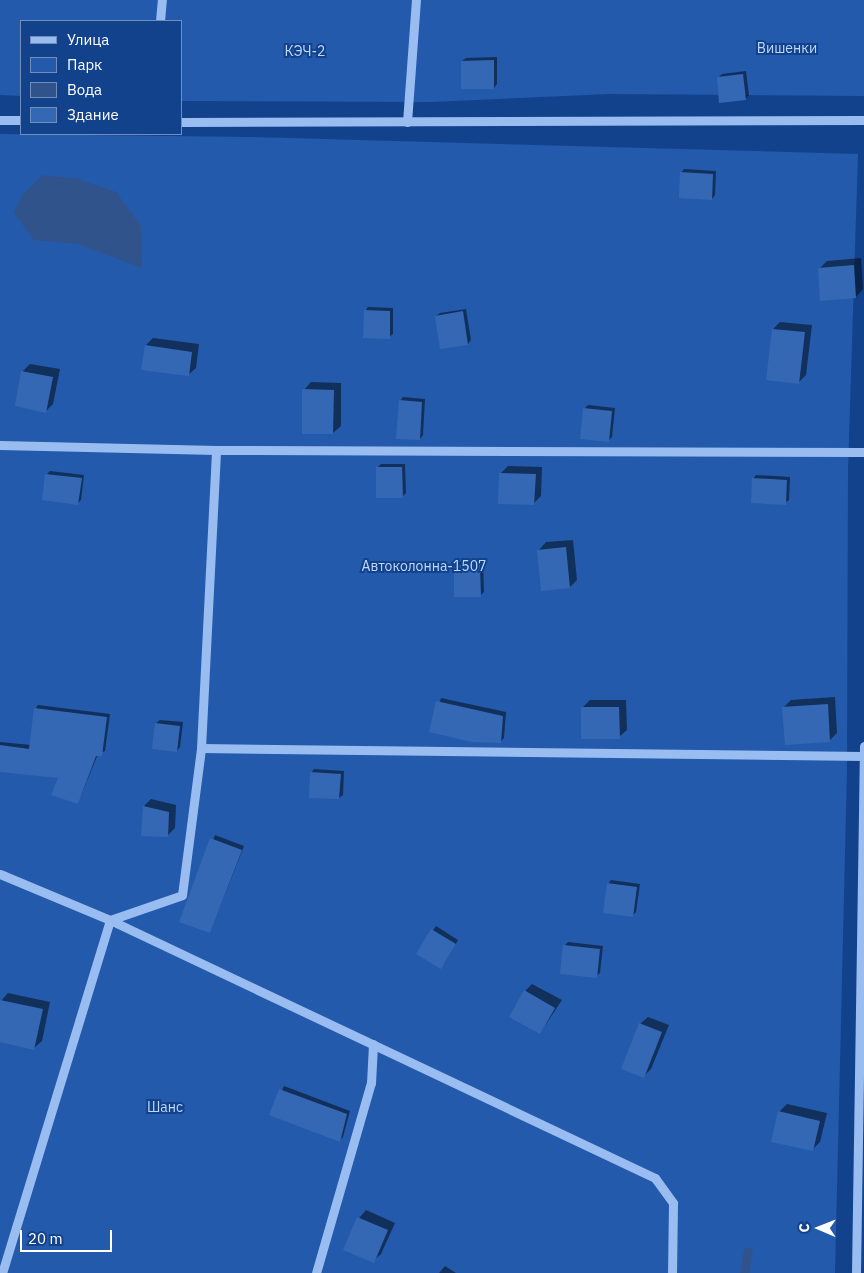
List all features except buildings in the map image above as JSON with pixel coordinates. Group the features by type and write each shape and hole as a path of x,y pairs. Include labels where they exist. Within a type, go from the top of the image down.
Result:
{"street":[{"path":"160,20 162,0"},
{"path":"406,122 416,0"},
{"path":"0,120 20,120"},
{"path":"182,122 864,120"},
{"path":"0,446 216,450 864,452"},
{"path":"110,920 182,895 201,748 216,450"},
{"path":"856,1273 864,746"},
{"path":"201,748 864,756"},
{"path":"0,874 110,920 655,1178 673,1203 672,1273"},
{"path":"2,1273 110,920"},
{"path":"316,1273 371,1084 373,1044"}],"green space":[{"name":"КЭЧ-2","path":"0,0 864,0 864,96 609,94 431,102 182,101 182,20 20,20 20,96 0,95"},
{"name":"Автоколонна-1507","path":"0,134 252,137 858,154 848,470 847,769 835,1273 0,1273"}],"water":[{"path":"43,175 78,179 116,192 141,226 142,268 78,244 34,240 14,213 22,195"}],"waterway":[{"path":"744,1273 748,1251"}],"park label":[{"name":"Вишенки","path":"787,48"},
{"name":"Шанс","path":"165,1107"}]}
